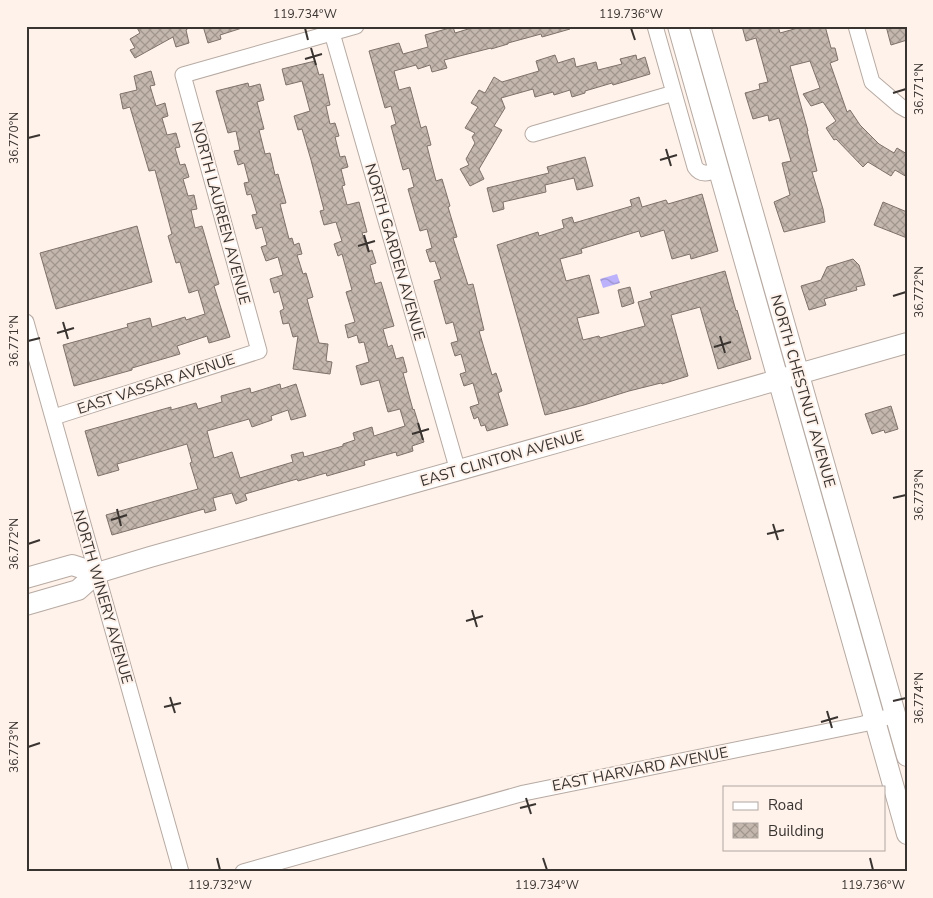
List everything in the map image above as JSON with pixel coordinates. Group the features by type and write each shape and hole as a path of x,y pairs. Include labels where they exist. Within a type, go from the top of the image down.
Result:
{"main road":[{"name":"NORTH CHESTNUT AVENUE","path":"678,26 907,834"},
{"name":"NORTH CHESTNUT AVENUE","path":"700,26 907,756"},
{"name":"EAST CLINTON AVENUE","path":"96,573 907,343"},
{"path":"26,578 72,565 96,573 78,590 26,605"}],"street":[{"path":"332,33 356,26"},
{"path":"654,26 696,168 701,173 718,170"},
{"path":"856,26 872,82 907,110"},
{"name":"NORTH LAUREEN AVENUE","path":"259,351 183,76 332,33"},
{"name":"NORTH GARDEN AVENUE","path":"332,33 458,470"},
{"path":"533,134 674,93"},
{"name":"NORTH WINERY AVENUE","path":"26,322 181,872"},
{"name":"EAST VASSAR AVENUE","path":"54,417 259,351"},
{"name":"EAST HARVARD AVENUE","path":"243,872 524,793 874,721 895,715"}],"water":[{"path":"617,274 620,283 603,288 600,279"}],"building":[{"path":"136,26 191,26 186,30 189,43 176,47 173,37 135,58 130,50 135,48 130,39 140,33"},
{"path":"203,26 242,26 242,28 220,35 221,39 208,43"},
{"path":"478,26 569,26 570,29 542,37 541,34 491,49 444,60 447,68 432,72 430,65 418,69 416,65 394,71 399,90 410,87 421,128 426,126 431,145 427,146 436,181 442,179 457,237 453,238 468,285 473,284 484,330 479,331 492,375 496,373 502,391 498,393 508,425 487,431 485,425 481,426 478,417 474,419 470,407 479,404 473,383 464,386 460,374 466,372 461,354 455,356 451,343 458,341 453,322 446,324 434,281 441,279 435,261 430,262 426,250 432,248 427,229 420,231 408,189 414,187 409,168 403,170 391,126 396,124 391,106 385,108 369,51 399,43 403,54 428,47 425,35 453,27 455,33"},
{"path":"742,26 778,26 780,33 805,26 825,26 831,48 835,48 838,60 830,63 847,112 850,110 860,125 879,144 894,153 897,148 907,154 907,177 895,170 891,176 868,162 863,167 836,139 834,140 826,128 836,121 823,102 811,106 803,94 820,88 810,61 790,66 817,171 812,172 825,222 784,232 774,202 790,195 782,163 791,161 779,118 769,121 768,115 753,119 745,93 760,89 759,84 768,82 756,38 746,41"},
{"path":"886,26 907,26 907,40 891,45"},
{"path":"555,55 558,63 574,58 576,67 596,62 598,70 622,64 620,59 636,55 637,60 645,57 650,74 613,85 612,83 572,97 570,90 554,95 553,92 535,97 533,89 501,98 505,108 494,126 502,130 479,169 484,179 470,186 460,169 469,165 466,159 475,143 472,137 475,133 465,128 478,107 471,103 479,90 485,93 494,77 502,82 539,71 536,61"},
{"path":"315,61 319,75 323,74 330,105 326,106 330,124 335,123 339,136 335,137 340,157 345,156 348,167 341,169 345,185 342,186 347,205 359,202 367,232 362,233 368,252 372,250 376,263 370,265 375,284 381,282 394,326 383,329 388,347 392,345 396,359 403,357 407,372 403,373 424,442 412,446 413,451 397,456 396,452 364,461 365,465 327,476 326,473 298,481 297,479 245,494 247,500 236,504 232,493 213,498 216,510 205,513 204,509 112,535 106,515 198,489 190,463 192,462 187,444 117,464 119,470 98,476 85,431 171,407 171,410 196,403 198,409 222,402 221,396 250,388 251,393 280,384 281,389 296,384 306,416 291,420 288,410 271,416 272,420 252,427 249,419 207,431 214,458 232,452 240,478 293,462 291,455 303,452 304,457 343,446 343,444 355,440 353,433 372,427 374,436 405,426 400,409 388,412 379,380 361,385 356,366 369,362 364,342 359,343 357,335 348,338 345,325 355,322 346,292 352,290 342,254 338,256 334,244 342,241 336,222 324,225 320,211 324,210 311,160 302,129 298,130 294,116 310,111 302,81 286,85 282,69"},
{"path":"151,71 155,85 150,86 156,106 165,103 168,116 162,118 167,135 176,133 180,147 175,148 180,165 185,164 189,177 183,179 188,196 194,195 197,209 191,210 195,228 202,226 219,284 214,286 230,337 209,343 207,336 177,346 180,354 74,386 63,345 128,327 127,324 150,318 152,327 185,317 186,320 205,314 198,290 189,293 180,262 176,263 168,236 172,234 155,170 149,171 130,107 123,109 120,94 137,90 134,76"},
{"path":"248,83 249,87 260,84 264,100 257,102 264,129 259,130 265,154 270,153 275,175 278,174 286,203 280,204 289,239 292,238 294,245 299,243 302,254 297,255 303,274 306,273 313,297 307,299 319,343 328,344 326,361 332,362 330,374 293,369 298,336 293,337 289,323 283,324 280,311 284,309 279,291 274,293 270,279 283,275 278,257 266,261 261,247 267,245 262,227 256,229 252,215 257,214 251,194 247,195 244,183 249,182 244,163 238,165 234,151 240,150 236,131 228,133 216,91"},
{"path":"585,157 593,186 577,190 574,178 545,185 546,192 503,202 504,209 493,212 487,188 549,173 547,167"},
{"path":"702,194 718,251 691,259 690,254 672,259 664,230 641,237 639,231 581,249 582,253 560,259 566,281 589,275 599,313 577,318 583,340 599,336 600,338 645,326 638,302 652,298 650,292 725,271 751,359 718,369 700,307 671,315 688,376 545,415 497,245 538,232 539,236 564,228 562,220 572,217 574,223 632,206 630,200 639,197 642,207 666,200 668,204"},
{"path":"883,202 907,212 907,238 874,225"},
{"path":"137,226 152,282 56,309 40,253"},
{"path":"853,259 859,265 865,285 856,287 857,290 824,299 826,305 809,310 801,286 821,280 827,267"},
{"path":"630,287 634,303 622,307 618,290"},
{"path":"891,406 898,429 885,433 884,430 872,434 865,414"}]}
